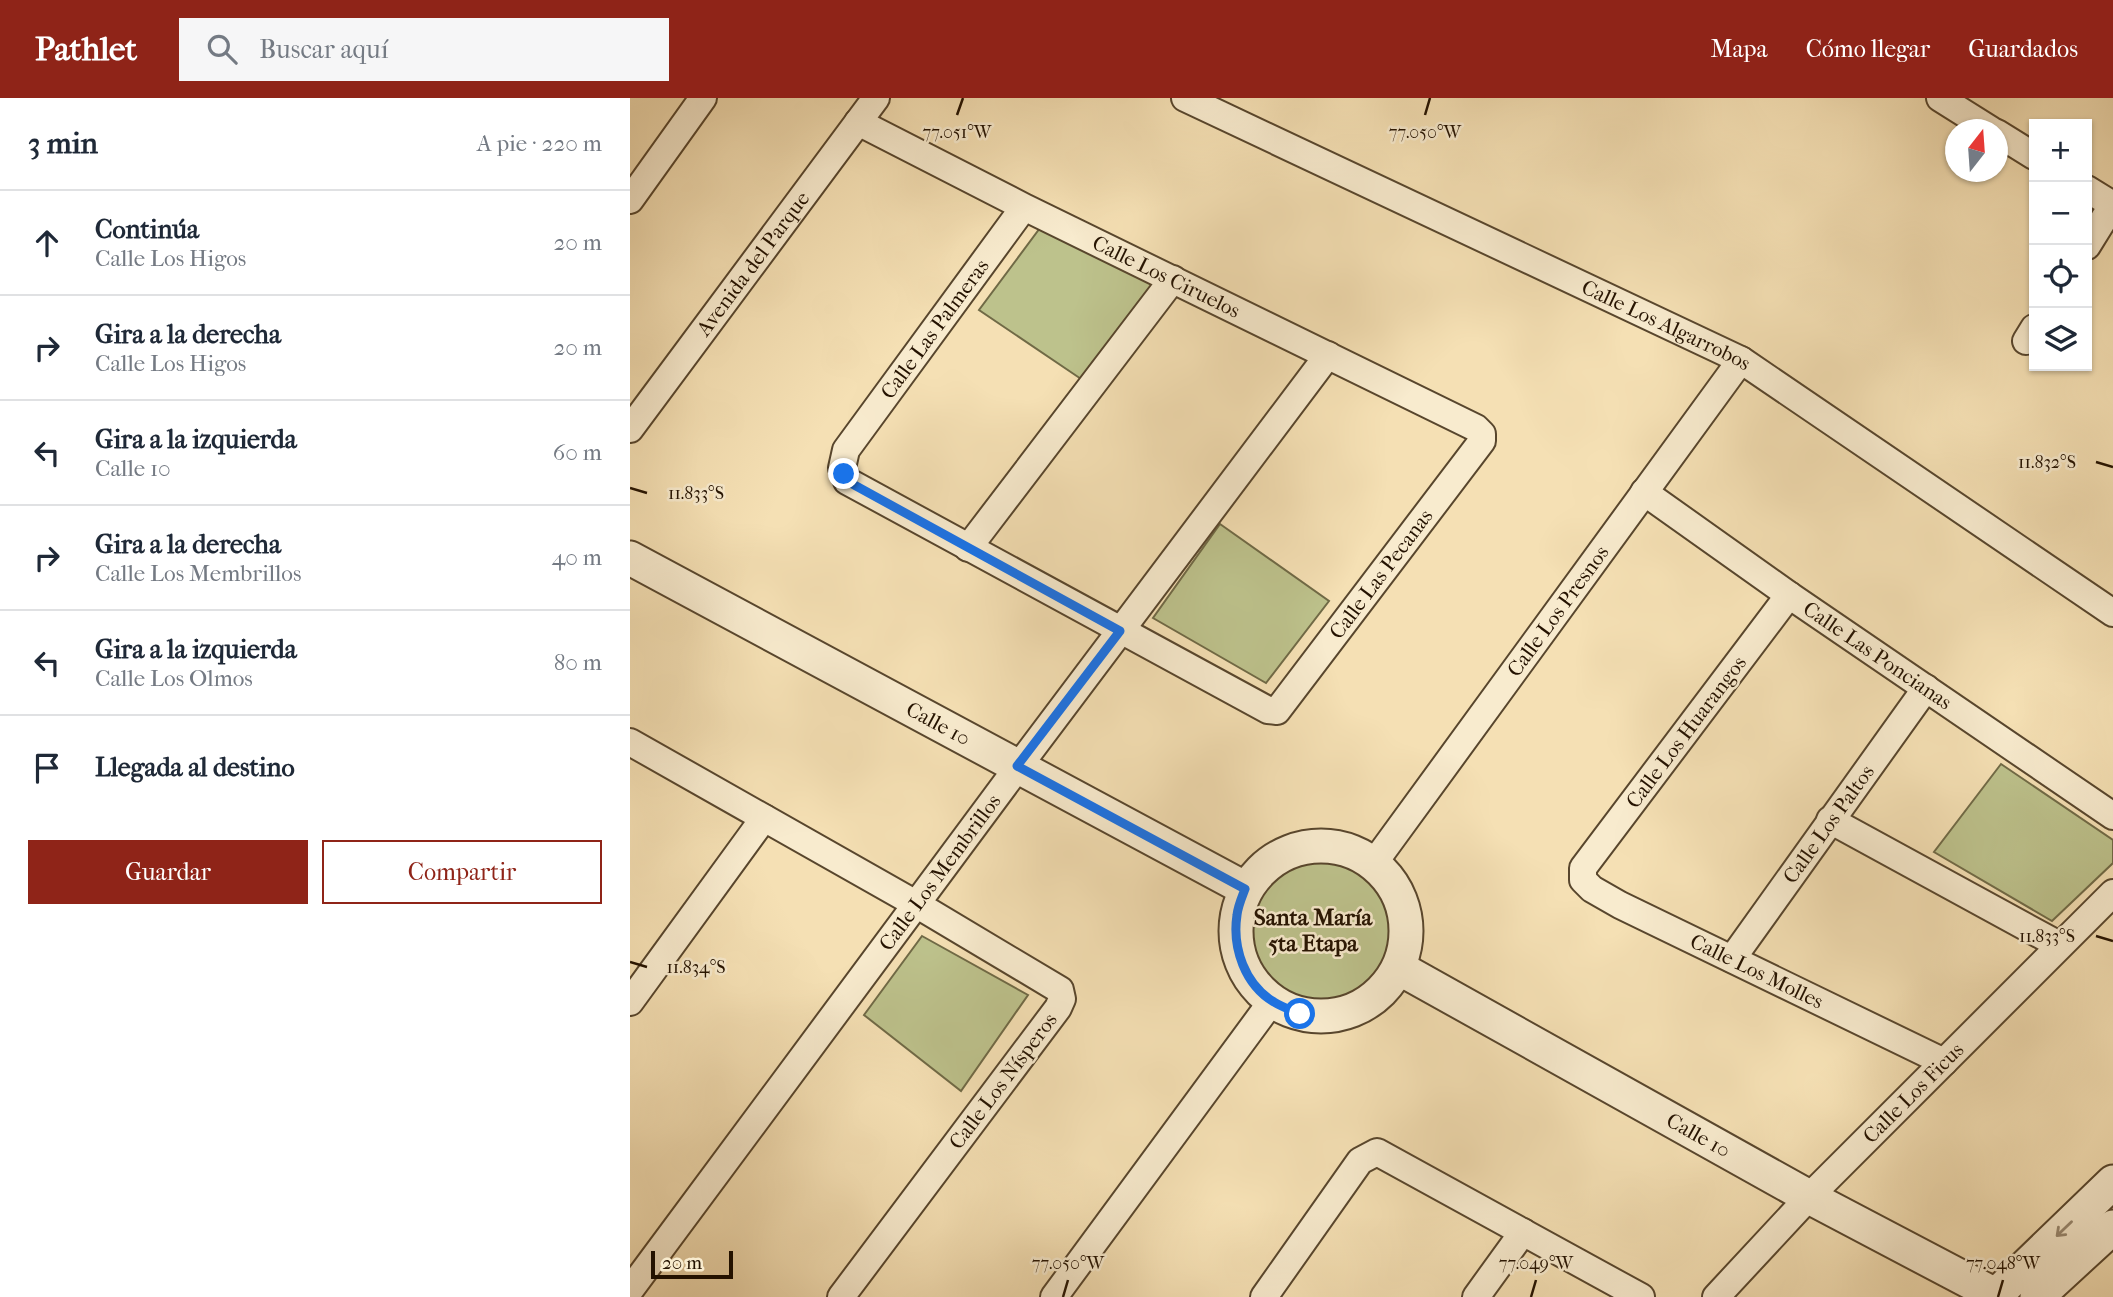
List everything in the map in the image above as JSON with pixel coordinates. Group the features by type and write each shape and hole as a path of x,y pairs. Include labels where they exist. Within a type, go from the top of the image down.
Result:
{"street":[{"path":"630,200 703,98"},
{"name":"Avenida del Parque","path":"630,429 876,98"},
{"name":"Calle Los Algarrobos","path":"1185,98 1741,360 2113,613"},
{"path":"1940,98 1973,119"},
{"name":"Calle Los Ciruelos","path":"859,122 1024,207 1476,428"},
{"path":"2008,140 2029,153"},
{"path":"2088,245 2113,205 2092,192"},
{"name":"Calle Las Palmeras","path":"968,548 847,481 842,468 846,450 1024,207"},
{"path":"1120,631 968,548 1173,279"},
{"name":"Calle Los Membrillos","path":"630,1290 1017,766 1328,355"},
{"name":"Calle Los Presnos","path":"1374,863 1741,360"},
{"name":"Calle Las Pecanas","path":"1120,631 1268,710 1277,711 1482,441 1482,433 1476,428"},
{"name":"Calle Las Poncianas","path":"1644,492 1789,595 2113,816"},
{"name":"Calle 10","path":"630,558 1245,889"},
{"name":"Calle Los Huarangos","path":"1583,868 1789,595"},
{"name":"Calle Los Paltos","path":"1732,959 1926,688"},
{"name":"Calle Los Nísperos","path":"630,742 916,904 1060,990 1062,999 1058,1008 841,1297"},
{"path":"630,1002 764,818"},
{"path":"1830,820 2059,945"},
{"path":"1318,845 1348,849 1374,863 1393,884 1405,911 1407,940 1399,968 1382,992 1358,1009 1329,1016 1300,1014 1272,1002 1254,984 1241,962 1235,938 1237,913 1245,889 1264,866 1289,850 1318,845"},
{"name":"Calle Los Molles","path":"1583,868 1583,880 1620,905 1944,1062"},
{"name":"Calle Los Ficus","path":"1716,1297 1809,1197 2113,893"},
{"name":"Calle 10","path":"1399,968 1809,1197 1955,1284 1997,1296"},
{"path":"1054,1297 1272,1002"},
{"path":"1264,1297 1360,1161 1377,1152 1641,1297"},
{"path":"1997,1296 2113,1182"},
{"path":"2037,1297 2113,1227"},
{"path":"1476,1297 1523,1232"}],"green space":[{"path":"1040,228 1165,281 1087,383 979,310"},
{"path":"1220,524 1329,601 1266,683 1153,618"},
{"path":"2001,764 2113,840 2113,863 2052,921 1934,852"},
{"path":"1320,861 1347,867 1369,882 1384,904 1390,931 1384,958 1369,980 1347,995 1320,1001 1293,995 1271,980 1256,958 1250,931 1256,904 1271,882 1293,867"},
{"path":"922,936 1028,995 961,1091 864,1015"}],"district":[{"name":"Santa María 5ta Etapa","path":"1313,930"}],"route":[{"path":"844,474 847,481 1120,631 1017,766 1245,889 1237,913 1235,938 1241,962 1254,984 1272,1002 1300,1014"}]}
